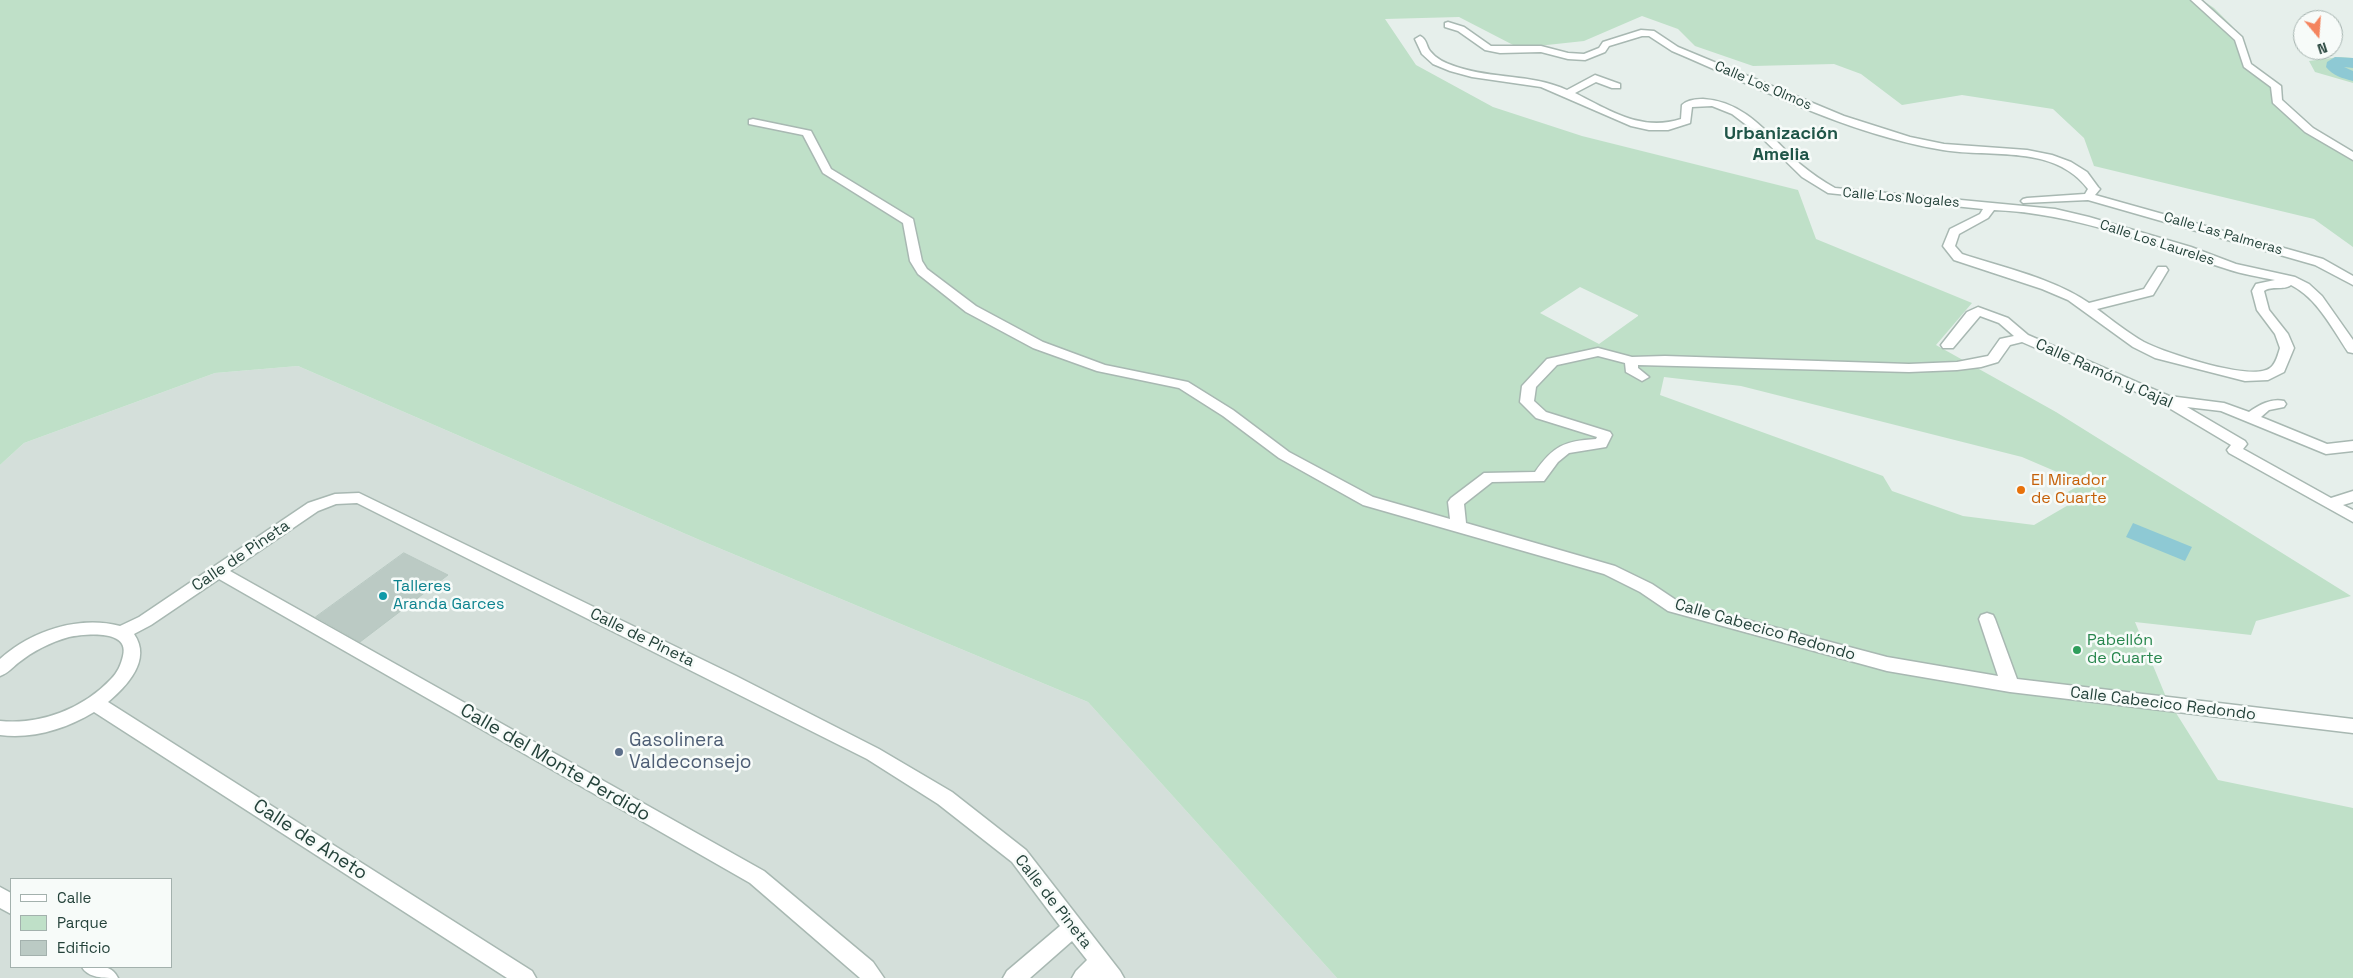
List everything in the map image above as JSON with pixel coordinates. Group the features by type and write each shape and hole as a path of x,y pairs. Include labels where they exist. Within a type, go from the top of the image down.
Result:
{"street":[{"path":"2195,0 2239,39 2247,65 2276,86 2277,101 2309,130 2350,153"},
{"name":"Calle Los Olmos","path":"1448,25 1461,30 1488,48 1518,51 1541,49 1568,56 1585,57 1602,50 1606,44 1641,32 1651,33 1660,38 1662,42 1799,102 1876,132 1939,146 2045,156 2066,162 2089,178 2094,189 2088,197"},
{"path":"1630,36 1648,44 1662,42"},
{"name":"Calle Los Nogales","path":"1420,40 1420,44 1427,54 1443,65 1459,71 1542,84 1619,118 1650,128 1676,126 1686,121 1687,105 1694,102 1721,106 1735,111 1811,179 1832,192 1990,206"},
{"path":"1566,94 1595,78 1616,86"},
{"name":"Calle Cabecico Redondo","path":"753,122 807,133 828,170 909,221 916,261 922,270 971,309 1038,345 1102,368 1183,385 1228,413 1284,455 1368,501 1609,570 1646,588 1674,607 1887,664 2010,685 2353,726"},
{"path":"2088,197 2028,201 1990,206 1984,216 1954,232 1949,246 1958,257 2046,286 2072,297 2138,344 2160,354 2245,377 2268,376 2279,369 2287,348 2281,334 2263,310 2258,291 2260,287 2270,284 2289,285 2318,299 2353,349"},
{"name":"Calle Las Palmeras","path":"2088,197 2319,262 2353,281"},
{"name":"Calle Los Laureles","path":"1990,206 2018,207 2085,219 2187,250 2232,267 2291,280 2305,287 2318,299"},
{"path":"2088,308 2149,292 2162,270"},
{"path":"1458,526 1456,502 1489,477 1539,477 1555,454 1575,445 1601,444 1605,435 1541,415 1527,402 1529,386 1552,362 1598,352 1632,361 1664,360 1909,368 1957,366 1981,363 1993,358 2005,342 2023,338 2014,326 1994,315 1978,311 1972,314 1948,345"},
{"name":"Calle Ramón y Cajal","path":"2023,338 2164,399 2240,444 2234,450 2353,517"},
{"path":"1632,361 1631,369 1642,377"},
{"path":"2164,399 2224,407 2326,449 2353,446"},
{"path":"2251,417 2265,407 2279,404"},
{"path":"2330,504 2353,496"},
{"name":"Calle de Pineta","path":"122,633 145,621 313,507 335,499 359,498 730,681 873,754 945,798 1019,856 1113,978"},
{"name":"Calle del Monte Perdido","path":"219,572 757,877 866,969 873,978"},
{"path":"1987,619 2010,685"},
{"path":"0,669 23,651 44,640 67,632 89,628 108,628 122,633 130,640 133,650 131,662 124,676 95,703 66,718 36,728 8,730 0,728"},
{"name":"Calle de Aneto","path":"95,703 525,978"},
{"path":"0,896 10,904"},
{"path":"1014,978 1074,927"},
{"path":"1083,978 1100,962"},
{"path":"93,968 107,978"}],"shaded area":[{"path":"298,366 702,541 1088,702 1337,978 0,978 0,465 24,443 215,373"}],"green space":[{"path":"0,0 2202,0 2214,8 2232,26 2239,39 2247,65 2276,86 2277,101 2309,130 2353,156 2353,247 2314,219 2094,166 2084,138 2053,109 1962,95 1902,105 1861,74 1834,64 1753,66 1695,46 1678,29 1642,16 1584,41 1519,48 1459,17 1385,19 1416,65 1493,107 1582,136 1798,190 1816,239 1972,303 1936,345 2056,412 2351,596 2256,621 2251,635 2135,622 2166,697 2218,780 2353,808 2353,978 1337,978 1088,702 702,541 298,366 215,373 24,443 0,465","holes":["1580,287 1638,315 1638,316 1599,344 1540,313","1664,377 1741,386 2022,457 2057,472 2078,486 2066,493 2077,500 2034,525 1963,516 1892,491 1883,476 1660,395"]},
{"path":"2353,58 2353,83 2315,72 2309,61"}],"water":[{"path":"2133,523 2192,547 2185,561 2126,537"}],"building":[{"name":"Talleres Aranda Garces","path":"404,553 448,575 360,642 316,617"}],"waterway":[{"path":"2353,63 2335,62 2334,67 2342,73 2353,76"}],"place":[{"name":"El Mirador de Cuarte","path":"2021,490"},
{"name":"Talleres Aranda Garces","path":"383,596"},
{"name":"Pabellón de Cuarte","path":"2077,650"},
{"name":"Gasolinera Valdeconsejo","path":"619,752"}],"district":[{"name":"Urbanización Amelia","path":"1781,144"}]}
